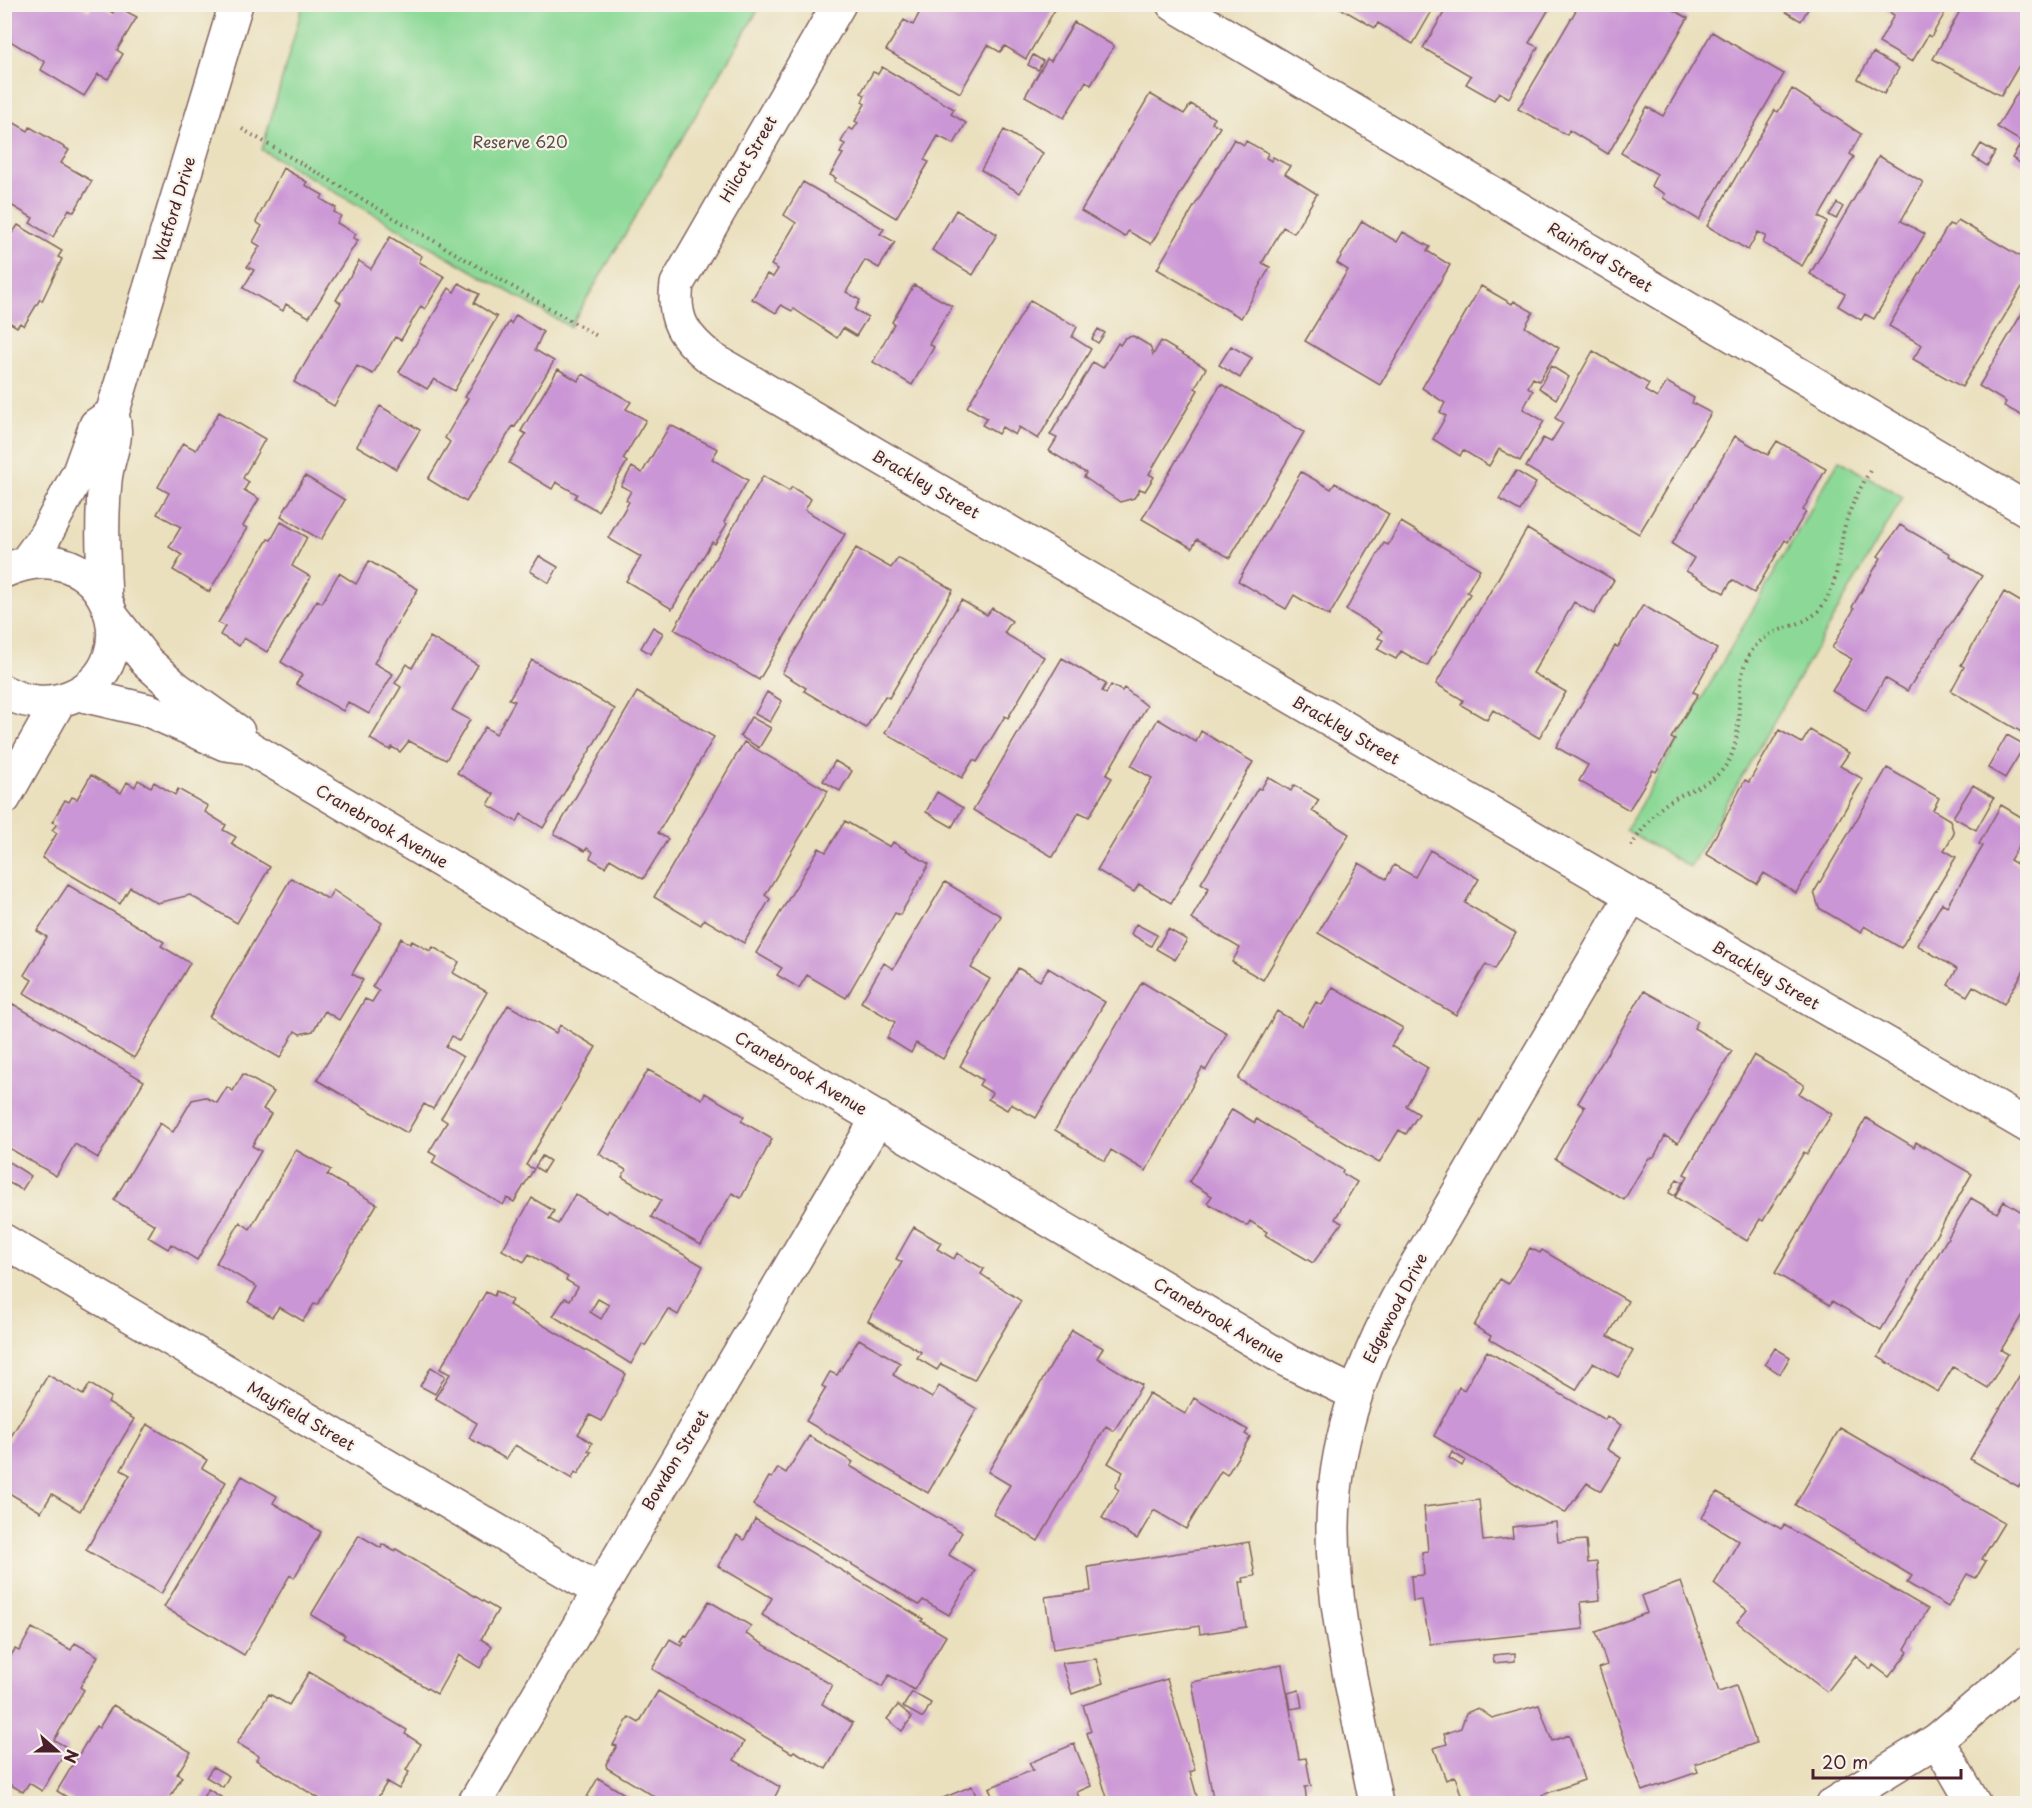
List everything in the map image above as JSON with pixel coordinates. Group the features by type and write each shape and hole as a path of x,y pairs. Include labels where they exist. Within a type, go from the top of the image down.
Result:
{"street":[{"name":"Watford Drive","path":"69,698 95,680 107,661 113,640 102,546 105,479 117,429 112,414 236,4"},
{"name":"Hilcot Street","path":"678,318 675,303 678,284 685,267 839,4"},
{"name":"Rainford Street","path":"1173,4 2028,510"},
{"name":"Brackley Street","path":"678,318 686,335 711,359 1619,890 2028,1126"},
{"name":"Watford Drive","path":"10,569 45,536 79,472 96,425 112,414"},
{"name":"Cranebrook Avenue","path":"10,569 50,561 71,566 90,579 147,662 176,688 236,728 248,747"},
{"name":"Cranebrook Avenue","path":"4,692 17,699 38,704 69,698 150,711 225,744 248,747 1288,1361 1356,1394"},
{"path":"4,798 69,698"},
{"name":"Edgewood Drive","path":"1376,1803 1338,1604 1334,1561 1333,1524 1337,1486 1356,1394 1374,1344 1403,1288 1619,890"},
{"name":"Bowdon Street","path":"474,1803 878,1118"},
{"name":"Mayfield Street","path":"4,1241 598,1590"},
{"path":"1833,1803 1936,1740 2028,1663"},
{"path":"1936,1740 1974,1803"}],"path":[{"path":"204,110 255,135 597,336"},
{"path":"1619,890 1642,831 1661,807 1685,792 1712,782 1728,762 1736,739 1739,689 1746,664 1756,644 1771,633 1803,620 1821,609 1833,587 1844,529 1854,500 1874,464"}],"green space":[{"name":"Reserve 620","path":"303,4 761,5 570,327 262,150"},
{"path":"1839,460 1903,497 1690,867 1626,830"}],"building":[{"path":"4,4 78,4 89,11 92,4 97,4 113,13 116,6 137,17 117,50 123,54 108,79 98,74 84,96 41,70 45,62 10,41 11,38 4,34"},
{"path":"924,4 1050,4 1056,8 1026,59 1005,46 1000,52 988,45 960,93 886,50 904,20 913,25"},
{"path":"1333,4 1436,4 1413,44 1378,23 1375,28"},
{"path":"1449,4 1552,4 1529,43 1538,47 1509,98 1499,92 1494,100 1466,84 1471,76 1423,48"},
{"path":"1773,4 1811,4 1801,21"},
{"path":"1876,4 1950,4 1931,37 1928,35 1912,62 1879,43 1894,15"},
{"path":"1964,4 2028,4 2028,50 2001,96 1933,59"},
{"path":"1579,5 1664,5 1688,18 1608,154 1569,130 1567,135 1518,109"},
{"path":"1074,22 1114,46 1091,85 1086,81 1064,118 1025,96 1047,59 1051,61"},
{"path":"1712,32 1784,74 1699,220 1663,198 1665,194 1651,186 1657,174 1621,153 1647,107 1663,116"},
{"path":"1873,53 1899,68 1884,94 1858,79"},
{"path":"1033,55 1043,61 1038,70 1028,65"},
{"path":"882,67 954,109 951,114 966,123 954,144 938,136 924,160 929,162 896,218 834,181 836,178 830,175 843,154 840,153 845,144 841,142 849,128 853,130 858,123 855,121 865,104 862,102 865,95 861,93 873,72 878,74"},
{"path":"2028,75 2028,168 2012,158 2022,142 1997,127"},
{"path":"1792,89 1861,134 1850,154 1854,157 1819,217 1827,222 1802,266 1763,243 1766,236 1758,232 1748,250 1707,226 1775,110 1778,112"},
{"path":"1150,94 1184,114 1191,104 1214,118 1212,123 1220,127 1151,244 1128,231 1125,237 1081,211"},
{"path":"4,117 28,131 30,127 69,150 61,163 92,181 74,212 69,209 53,237 30,223 33,218 4,201"},
{"path":"1004,130 1043,153 1020,193 981,170"},
{"path":"1234,139 1244,145 1246,141 1268,153 1266,158 1271,161 1273,157 1290,166 1285,174 1317,194 1294,233 1283,227 1262,263 1270,267 1241,318 1157,269"},
{"path":"1981,144 1995,152 1987,166 1973,157"},
{"path":"1879,156 1923,182 1901,221 1925,234 1874,319 1865,314 1861,320 1838,306 1845,294 1810,274"},
{"path":"283,168 307,182 305,185 323,195 321,199 336,208 334,212 341,216 337,223 356,234 353,238 358,240 309,317 286,304 283,311 243,288 254,270 247,267 260,246 253,242 262,226 256,222"},
{"path":"803,182 884,229 880,234 895,242 879,268 865,260 846,292 860,300 855,310 868,317 856,336 843,328 837,338 794,309 792,311 781,305 776,313 752,299 767,274 773,277 778,269 771,265 796,223 784,215"},
{"path":"1837,203 1843,207 1836,219 1829,215"},
{"path":"956,210 997,234 973,275 932,250"},
{"path":"1958,220 2028,261 2024,268 2028,270 2028,277 1962,387 1913,359 1922,345 1889,326 1949,224 1954,226"},
{"path":"1362,221 1397,242 1403,232 1430,247 1427,251 1450,265 1380,385 1305,341 1348,270 1337,263"},
{"path":"18,225 62,251 58,257 62,259 42,301 40,299 24,326 20,323 17,327 4,319 4,231 11,235"},
{"path":"390,237 422,256 419,262 445,277 425,309 421,306 401,340 395,337 373,374 357,366 334,406 294,382 341,303 336,300 359,261 371,269"},
{"path":"459,283 479,294 474,303 497,317 454,391 434,379 427,389 399,372 449,288 454,292"},
{"path":"914,285 952,306 929,344 934,347 912,385 873,362 894,324 892,322"},
{"path":"1481,286 1512,304 1514,301 1533,312 1525,327 1559,348 1539,381 1533,378 1528,387 1533,391 1523,409 1544,421 1520,461 1499,449 1489,466 1463,450 1460,456 1433,439 1446,416 1440,412 1445,403 1422,388"},
{"path":"1030,300 1077,327 1072,337 1091,349 1038,439 1019,427 1015,435 1002,427 998,434 982,425 987,418 967,407"},
{"path":"2028,303 2028,419 2004,406 2006,402 1979,386"},
{"path":"516,315 543,332 535,350 554,361 515,427 513,426 466,502 428,479 450,442 445,438 468,398 465,397 509,322 511,324"},
{"path":"1098,329 1105,333 1098,343 1092,339"},
{"path":"1133,336 1150,346 1153,355 1161,341 1206,368 1195,388 1198,390 1149,474 1154,477 1145,491 1140,489 1134,498 1120,502 1084,477 1086,473 1049,451 1057,438 1050,435 1093,362 1103,368 1118,343 1120,345 1125,338"},
{"path":"1231,346 1252,358 1240,378 1219,365"},
{"path":"1593,351 1649,384 1645,391 1657,398 1667,382 1694,398 1692,403 1711,413 1639,534 1526,467 1543,438 1551,442 1563,423 1555,418"},
{"path":"1551,366 1569,377 1556,399 1539,388"},
{"path":"558,369 578,381 583,374 631,402 626,409 646,420 623,459 627,462 598,511 575,498 577,494 556,482 552,489 509,463 526,434 521,431"},
{"path":"1221,384 1304,432 1230,558 1197,539 1192,548 1142,519"},
{"path":"4,397 8,400 4,417"},
{"path":"380,406 420,430 396,469 357,446"},
{"path":"219,412 265,439 243,478 249,482 244,490 259,499 243,526 247,528 209,592 173,570 182,555 169,547 181,527 157,514 169,493 158,487 183,443 196,450"},
{"path":"670,425 718,449 712,459 748,480 724,522 727,524 715,544 712,542 672,609 626,581 641,557 608,538 629,502 626,500 631,491 621,486 632,467 642,473"},
{"path":"1735,436 1768,455 1777,441 1826,469 1803,510 1806,512 1788,542 1785,540 1754,593 1732,580 1724,593 1686,571 1694,558 1672,544"},
{"path":"1516,471 1536,483 1520,511 1499,499"},
{"path":"1301,472 1331,489 1335,483 1389,514 1329,616 1294,595 1286,609 1238,581"},
{"path":"305,476 345,500 321,540 281,516"},
{"path":"763,476 789,491 792,487 811,499 805,510 845,534 759,680 674,629"},
{"path":"281,522 307,537 292,566 311,577 267,652 244,638 239,646 220,635 225,626 218,623 268,539 271,540"},
{"path":"1401,522 1480,569 1467,592 1470,594 1427,666 1401,651 1396,659 1377,649 1383,640 1378,638 1382,631 1346,610 1384,543 1388,545"},
{"path":"1900,525 1982,576 1907,691 1885,678 1866,711 1832,691 1852,659 1832,648 1854,609 1852,607 1881,558 1878,556"},
{"path":"1527,529 1614,580 1594,614 1574,602 1533,673 1566,692 1539,738 1493,710 1487,720 1461,705 1463,700 1436,684"},
{"path":"856,548 891,568 898,558 953,590 889,698 885,696 866,728 804,691 806,688 782,673"},
{"path":"539,556 558,567 549,583 530,571"},
{"path":"369,561 418,589 374,663 393,674 369,714 348,702 343,711 296,684 302,675 281,662 317,600 322,603 339,573 356,584"},
{"path":"2004,592 2028,606 2028,736 1951,691 1964,667 1961,665"},
{"path":"961,600 987,615 992,608 1012,621 1004,633 1044,657 1008,718 1005,716 977,762 973,760 962,778 885,733"},
{"path":"1643,605 1717,649 1693,692 1698,694 1671,738 1675,740 1656,772 1653,770 1629,810 1579,781 1588,765 1556,747 1615,646 1618,647"},
{"path":"653,627 663,633 651,654 641,648"},
{"path":"430,637 478,665 452,710 470,720 446,760 409,741 400,752 392,747 390,750 370,739 401,687 395,683 407,664 412,668"},
{"path":"1062,658 1106,684 1102,691 1106,694 1111,685 1122,691 1124,688 1147,706 1106,775 1112,778 1089,817 1079,812 1053,857 973,810"},
{"path":"532,660 615,709 543,828 521,814 517,822 488,805 494,794 457,773 485,727 496,734 515,701 509,699"},
{"path":"637,692 714,737 658,833 668,839 643,879 610,859 605,867 590,858 593,852 587,848 585,851 554,834"},
{"path":"767,692 782,701 770,722 755,714"},
{"path":"751,717 771,728 759,748 740,736"},
{"path":"1158,719 1196,742 1201,731 1253,762 1171,903 1139,884 1134,892 1097,870 1152,778 1131,766"},
{"path":"1779,730 1802,743 1810,730 1849,753 1840,766 1863,779 1796,893 1764,873 1757,884 1706,854 1745,780 1749,782"},
{"path":"2007,735 2025,745 2005,778 1988,768"},
{"path":"744,742 828,791 765,895 770,899 744,943 704,919 701,925 654,897"},
{"path":"835,761 852,771 840,791 823,781"},
{"path":"1887,768 1939,798 1933,810 1950,820 1954,834 1944,850 1956,857 1901,948 1864,926 1861,933 1819,908 1814,892"},
{"path":"91,775 121,793 127,782 135,787 138,780 151,787 154,782 175,795 178,789 208,806 205,812 226,825 223,830 236,837 231,844 270,867 237,923 190,895 157,903 130,887 120,904 42,858 57,833 52,830 57,824 52,822 65,800 69,802 72,797 77,799"},
{"path":"1268,777 1291,791 1294,785 1319,800 1312,811 1349,834 1263,980 1232,962 1240,948 1191,919 1209,888 1201,883 1258,788 1261,789"},
{"path":"1973,785 1994,798 1976,830 1953,817"},
{"path":"937,792 963,808 952,827 926,812"},
{"path":"2001,805 2028,821 2028,830 2010,860 2028,871 2028,964 2004,1004 1973,986 1967,996 1948,985 1957,969 1917,945 1942,903 1947,906 1983,846 1979,844"},
{"path":"845,821 890,847 893,842 929,864 900,915 895,913 846,998 807,975 799,988 777,975 782,968 756,953 819,848 826,852"},
{"path":"1430,850 1479,879 1465,903 1516,933 1495,969 1486,964 1456,1015 1318,933 1359,863 1386,879 1394,865 1415,877"},
{"path":"291,878 328,899 333,890 382,923 352,974 363,980 339,1020 325,1011 313,1031 300,1034 295,1031 280,1058 209,1017"},
{"path":"945,882 1001,916 971,968 990,979 943,1059 916,1043 911,1053 887,1038 895,1022 861,1002 884,963 893,969"},
{"path":"68,885 164,942 161,946 190,963 134,1058 24,993 32,980 24,975 47,937 37,931"},
{"path":"1136,924 1157,935 1151,946 1131,934"},
{"path":"1168,929 1187,940 1175,960 1156,949"},
{"path":"401,938 430,951 433,947 459,962 453,973 487,992 459,1041 452,1036 446,1047 463,1057 433,1109 424,1104 407,1133 317,1080 365,999 372,1002 379,991 372,987"},
{"path":"1018,968 1040,981 1048,968 1105,1002 1036,1118 1011,1104 1007,1110 988,1099 992,1093 979,1085 982,1080 960,1066"},
{"path":"1142,982 1227,1033 1206,1070 1202,1068 1146,1171 1111,1150 1105,1161 1055,1130"},
{"path":"1333,987 1403,1028 1391,1046 1428,1068 1406,1106 1419,1114 1406,1134 1399,1130 1379,1163 1238,1079 1277,1011 1302,1026 1316,1002 1322,1005"},
{"path":"1644,991 1698,1021 1694,1028 1732,1051 1678,1143 1665,1136 1654,1157 1648,1159 1624,1200 1555,1159 1585,1107 1578,1103"},
{"path":"13,1004 144,1081 98,1158 75,1144 56,1176 4,1145 4,1018"},
{"path":"508,1005 556,1033 560,1025 596,1047 526,1165 534,1169 514,1202 507,1198 503,1205 432,1163 436,1156 429,1152 447,1122 441,1118"},
{"path":"1754,1055 1804,1085 1799,1094 1832,1114 1807,1154 1804,1152 1763,1221 1760,1219 1747,1241 1675,1197 1688,1176 1684,1174"},
{"path":"648,1070 702,1099 705,1093 744,1116 741,1121 772,1139 741,1198 732,1193 701,1245 651,1217 661,1200 622,1177 626,1170 599,1154"},
{"path":"243,1074 274,1092 263,1109 271,1114 252,1146 261,1151 197,1260 171,1244 168,1249 148,1237 155,1225 114,1200 160,1123 173,1132 192,1100 205,1097 217,1103 227,1087 233,1091"},
{"path":"1232,1109 1255,1123 1256,1119 1343,1170 1342,1173 1357,1182 1335,1219 1342,1223 1313,1263 1265,1235 1267,1232 1250,1221 1247,1226 1207,1203 1212,1196 1189,1182"},
{"path":"1866,1118 1914,1147 1916,1142 1972,1174 1881,1330 1832,1301 1830,1305 1775,1273"},
{"path":"296,1150 331,1170 327,1175 377,1204 317,1305 314,1304 303,1321 279,1307 272,1317 248,1302 257,1287 216,1263 240,1222 250,1229"},
{"path":"542,1156 550,1161 543,1172 535,1167"},
{"path":"4,1159 31,1176 22,1190 4,1180"},
{"path":"1677,1179 1683,1182 1675,1196 1669,1193"},
{"path":"575,1194 606,1213 608,1210 703,1266 678,1315 668,1309 645,1346 642,1344 631,1364 553,1316 565,1298 570,1300 578,1287 566,1280 568,1277 529,1254 524,1262 502,1250 532,1198 554,1211 549,1219 558,1224","holes":["598,1299 609,1305 601,1319 590,1312"]},
{"path":"1971,1198 1997,1213 2004,1201 2027,1215 2019,1231 2028,1236 2028,1305 2001,1350 2008,1354 1988,1388 1953,1367 1938,1392 1878,1357"},
{"path":"914,1227 941,1243 937,1249 954,1259 957,1253 984,1269 981,1274 1021,1301 974,1380 941,1364 937,1370 917,1358 921,1352 868,1321 902,1262 896,1259"},
{"path":"1530,1248 1540,1253 1542,1250 1628,1301 1608,1336 1633,1351 1618,1377 1593,1363 1576,1390 1489,1339 1491,1336 1474,1326 1500,1279 1508,1284"},
{"path":"496,1291 512,1300 509,1305 626,1374 602,1421 590,1415 578,1434 592,1443 588,1451 591,1452 578,1474 575,1472 572,1479 515,1445 506,1459 469,1438 477,1423 435,1398 450,1374 440,1369 486,1292 494,1296"},
{"path":"1072,1330 1103,1348 1097,1358 1142,1385 1114,1431 1106,1426 1038,1541 993,1514 1010,1485 988,1472"},
{"path":"859,1339 900,1363 893,1375 932,1398 939,1386 977,1409 928,1493 806,1421 826,1388 822,1386 830,1372 837,1375"},
{"path":"1775,1348 1790,1357 1780,1374 1765,1364"},
{"path":"1487,1351 1605,1420 1607,1416 1621,1425 1607,1449 1621,1458 1601,1491 1587,1483 1565,1513 1434,1436 1459,1387 1464,1390"},
{"path":"2028,1361 2028,1472 2019,1487 1970,1459"},
{"path":"431,1367 445,1376 435,1394 420,1386"},
{"path":"48,1375 83,1395 90,1384 111,1397 108,1403 134,1419 80,1511 52,1494 41,1512 4,1490 4,1448"},
{"path":"1149,1393 1185,1414 1194,1398 1248,1430 1245,1434 1250,1437 1227,1475 1221,1471 1186,1529 1154,1510 1137,1539 1102,1518 1119,1490 1115,1487 1123,1472 1108,1463"},
{"path":"147,1424 207,1460 202,1468 226,1482 161,1594 86,1550 130,1475 121,1470"},
{"path":"1840,1428 2004,1523 1982,1559 1986,1561 1976,1578 1967,1574 1948,1607 1907,1583 1912,1576 1795,1505"},
{"path":"809,1436 853,1462 850,1466 962,1532 949,1555 975,1571 949,1615 923,1600 919,1605 753,1505 769,1477 772,1478 778,1468 786,1473"},
{"path":"1452,1452 1465,1460 1462,1466 1449,1458"},
{"path":"242,1476 277,1496 273,1503 321,1532 294,1578 290,1575 244,1655 164,1607"},
{"path":"1717,1492 1781,1529 1784,1525 1928,1609 1905,1649 1908,1652 1889,1677 1873,1665 1871,1669 1855,1656 1827,1692 1737,1622 1747,1610 1714,1584 1739,1541 1702,1518"},
{"path":"1479,1500 1483,1541 1513,1538 1512,1527 1556,1522 1558,1542 1586,1540 1588,1563 1597,1562 1600,1600 1581,1602 1584,1629 1430,1644 1422,1600 1413,1601 1411,1576 1424,1575 1422,1552 1428,1551 1424,1507"},
{"path":"755,1519 923,1619 921,1621 946,1636 914,1690 889,1675 882,1687 762,1615 772,1598 718,1566 737,1535 744,1540"},
{"path":"359,1535 381,1548 382,1544 394,1551 396,1549 498,1610 481,1639 492,1646 480,1668 459,1655 437,1694 343,1638 345,1635 311,1615"},
{"path":"1249,1542 1255,1576 1243,1578 1244,1582 1240,1582 1246,1627 1200,1634 1199,1626 1053,1649 1045,1597 1091,1591 1088,1567"},
{"path":"1681,1582 1719,1692 1736,1686 1756,1743 1695,1764 1698,1772 1642,1791 1599,1668 1607,1665 1596,1632 1647,1613 1641,1596"},
{"path":"709,1601 751,1626 746,1634 832,1685 822,1704 853,1723 826,1769 794,1751 792,1753 652,1669 670,1639 682,1646 684,1643 681,1641 685,1635 687,1636"},
{"path":"32,1628 71,1650 75,1643 98,1656 80,1687 84,1690 54,1740 68,1748 42,1791 29,1783 23,1792 4,1781 4,1667 15,1649 19,1651"},
{"path":"1515,1653 1515,1661 1494,1663 1493,1655"},
{"path":"1096,1659 1103,1683 1072,1694 1062,1663"},
{"path":"1282,1665 1299,1759 1306,1758 1311,1786 1305,1787 1307,1804 1214,1804 1192,1682"},
{"path":"309,1672 407,1730 405,1734 421,1744 406,1770 409,1772 399,1789 387,1782 374,1804 328,1804 256,1760 259,1756 237,1743 269,1694 289,1705"},
{"path":"1167,1679 1195,1770 1190,1772 1199,1804 1109,1804 1087,1733 1091,1731 1083,1705"},
{"path":"1299,1690 1302,1707 1291,1709 1288,1693"},
{"path":"658,1691 744,1742 734,1760 780,1787 771,1804 667,1804 607,1768 606,1764 617,1746 613,1745 629,1717 639,1723"},
{"path":"912,1692 931,1703 923,1718 903,1707"},
{"path":"113,1705 191,1752 177,1774 182,1777 166,1804 78,1804 57,1791 96,1726 99,1728"},
{"path":"898,1705 912,1717 902,1731 887,1719"},
{"path":"1539,1705 1552,1741 1569,1735 1584,1780 1542,1795 1545,1804 1464,1804 1455,1776 1446,1780 1434,1748 1447,1744 1444,1734 1461,1728 1466,1713 1478,1708 1492,1718"},
{"path":"1074,1744 1091,1786 1077,1792 1081,1804 995,1804 989,1788 1033,1770 1029,1763"},
{"path":"213,1767 229,1776 223,1787 206,1777"},
{"path":"598,1778 641,1804 583,1804"},
{"path":"972,1786 979,1803 931,1803"},
{"path":"208,1789 232,1804 199,1804"}]}
